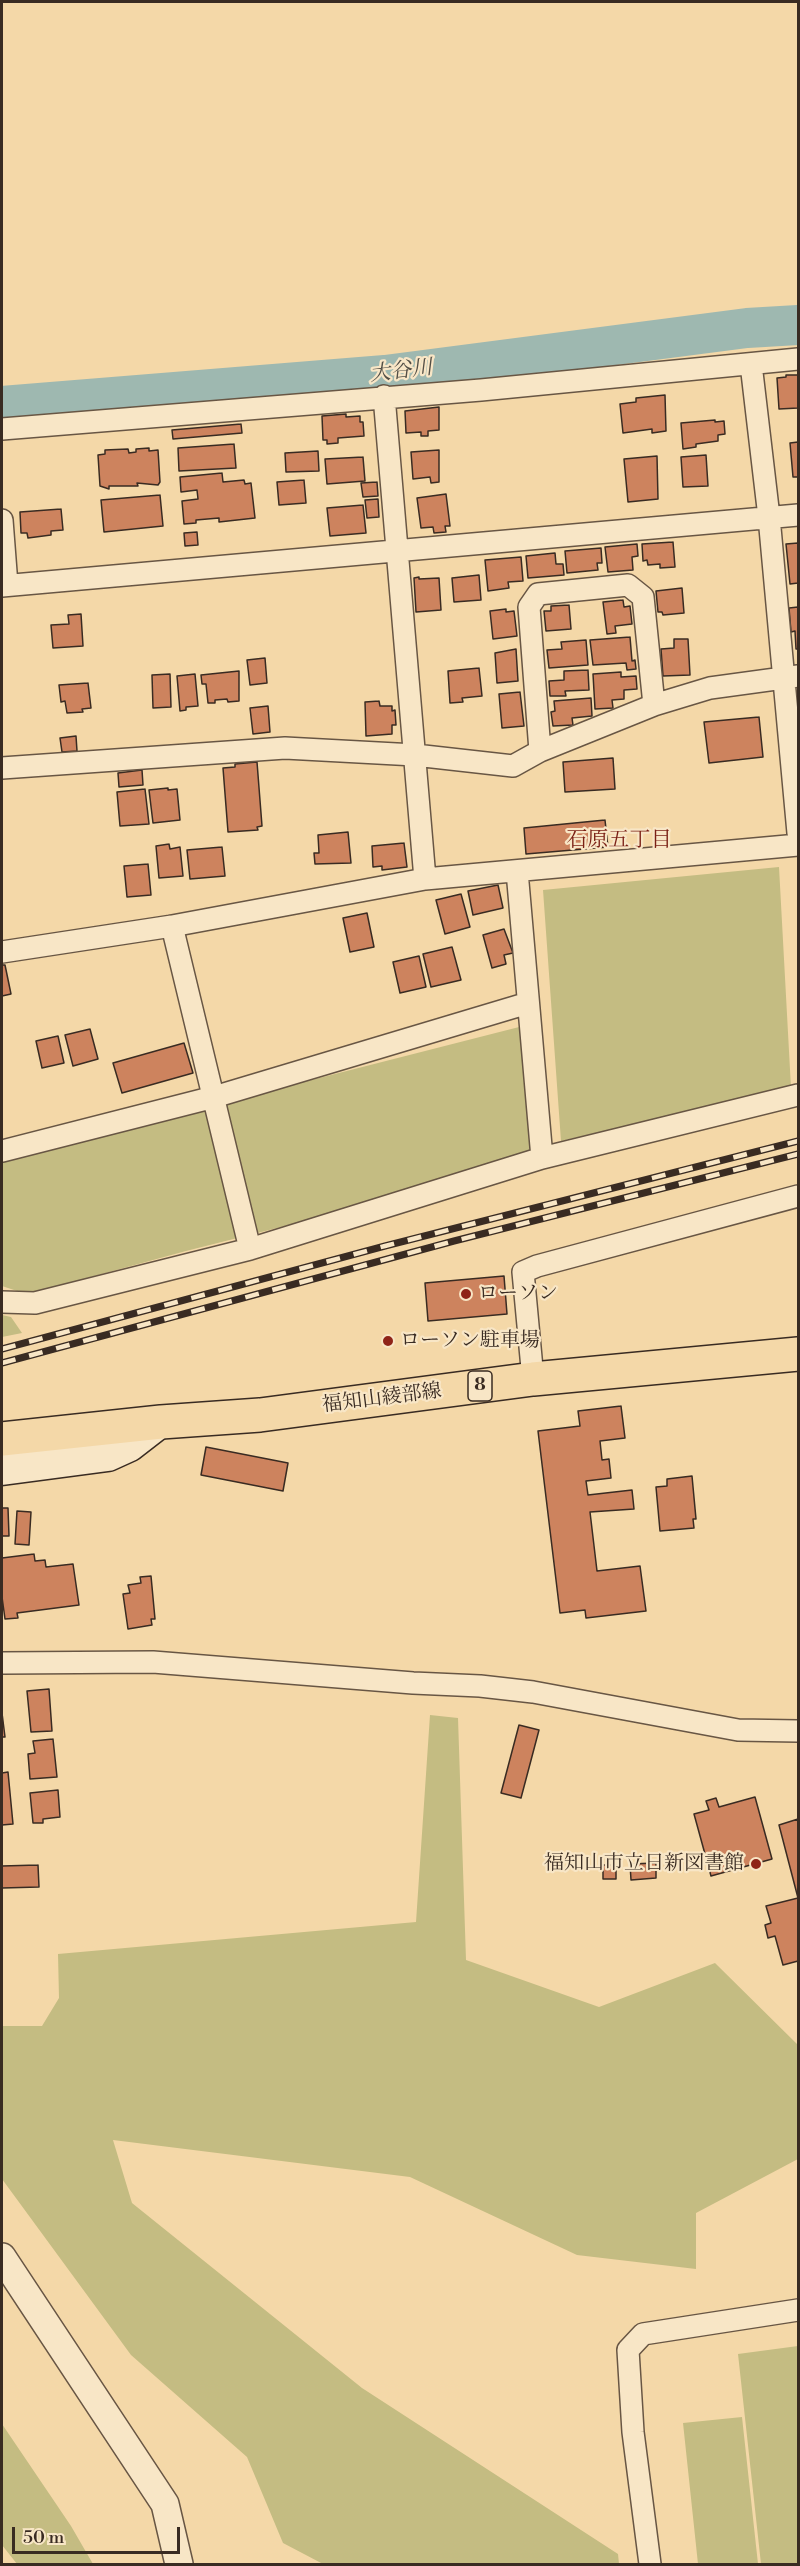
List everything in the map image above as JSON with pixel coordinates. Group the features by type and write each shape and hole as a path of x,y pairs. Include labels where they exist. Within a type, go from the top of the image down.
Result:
{"main road":[{"name":"福知山綾部線","path":"2,1439 161,1422 260,1415 533,1379 798,1354"},
{"path":"2,1470 108,1456 130,1446 161,1422"}],"street":[{"path":"2,429 384,396 481,390 798,360"},
{"path":"751,364 791,677 798,833"},
{"path":"384,396 425,879"},
{"path":"2,520 4,585 397,552 798,514"},
{"path":"540,751 529,607 538,594 628,585 643,597 654,705"},
{"path":"2,768 285,748 415,755 513,765 540,751 654,705 710,688 791,677"},
{"path":"2,952 172,926 425,879 798,845"},
{"path":"517,871 542,1158"},
{"path":"172,926 250,1249"},
{"path":"2,1151 214,1097 528,1003"},
{"path":"2,1302 35,1303 250,1249 542,1158 798,1095"},
{"path":"533,1379 523,1272 798,1196"},
{"path":"2,1663 153,1662 413,1683 480,1686 533,1692 738,1730 798,1731"},
{"path":"2,2257 165,2504 179,2565"},
{"path":"650,2565 633,2432 628,2350 643,2334 798,2310"}],"shaded area":[{"path":"779,867 791,1088 561,1141 543,890"},
{"path":"523,1026 538,1162 26,1294 2,1286 2,1159"},
{"path":"2,1315 11,1317 22,1333 2,1337"},
{"path":"430,1715 458,1718 466,1960 599,2007 715,1963 798,2045 798,2159 696,2213 696,2269 577,2255 410,2177 113,2140 132,2203 362,2388 618,2554 619,2564 323,2564 283,2543 247,2457 131,2355 2,2179 2,2026 42,2026 59,1998 58,1954 416,1922"},
{"path":"798,2346 798,2564 761,2564 738,2354"},
{"path":"742,2417 758,2564 698,2564 683,2423"},
{"path":"2,2424 71,2526 93,2564 17,2564 2,2545"}],"building":[{"path":"786,375 798,375 798,408 779,409 777,378 786,377"},
{"path":"665,395 666,431 652,433 652,429 623,433 620,404 636,402 636,398"},
{"path":"439,407 439,430 428,431 428,436 421,436 421,432 406,433 405,411"},
{"path":"346,414 346,417 360,416 364,436 338,438 338,443 327,444 327,440 323,440 322,416"},
{"path":"715,420 715,422 724,421 725,434 718,435 718,441 696,444 696,447 683,449 681,423"},
{"path":"241,424 242,433 173,439 172,430"},
{"path":"798,442 798,477 793,477 790,443"},
{"path":"234,444 236,468 179,471 178,448"},
{"path":"149,448 149,451 158,450 160,482 158,485 137,483 138,486 109,486 109,489 100,486 98,455 105,454 105,450 128,449 129,453 136,452 136,449"},
{"path":"439,450 439,482 431,483 430,477 413,479 411,452"},
{"path":"318,451 319,471 286,472 285,453"},
{"path":"706,455 708,486 683,487 681,457"},
{"path":"657,456 658,499 628,502 624,459"},
{"path":"363,457 365,481 327,484 325,459"},
{"path":"222,473 223,482 244,480 245,484 251,483 255,518 219,522 219,518 196,520 196,523 184,524 182,501 198,499 197,490 181,492 180,477"},
{"path":"304,480 306,503 279,505 277,482"},
{"path":"377,482 378,496 363,497 361,483"},
{"path":"446,494 450,526 445,526 446,532 434,533 433,527 421,528 417,498"},
{"path":"160,495 163,526 104,532 101,500"},
{"path":"378,499 379,517 367,518 365,500"},
{"path":"363,505 366,533 330,536 327,508"},
{"path":"61,509 63,530 51,531 51,535 28,538 27,533 21,533 20,512"},
{"path":"197,532 198,545 185,546 184,533"},
{"path":"673,542 675,567 660,568 660,564 648,565 647,560 643,561 642,544"},
{"path":"798,543 798,583 790,584 786,544"},
{"path":"637,544 638,556 632,557 633,570 608,572 605,547"},
{"path":"601,548 602,563 597,563 598,570 567,573 565,551"},
{"path":"555,553 556,564 563,564 564,575 528,578 526,556"},
{"path":"521,557 523,581 508,582 509,588 488,591 485,560"},
{"path":"479,575 481,600 454,602 452,578"},
{"path":"419,577 419,579 439,578 441,610 416,612 414,578"},
{"path":"682,588 684,613 663,615 662,612 658,612 656,591"},
{"path":"623,600 624,607 630,606 632,624 615,626 616,633 607,634 603,602"},
{"path":"569,605 571,629 546,631 544,611 551,611 551,606"},
{"path":"798,607 798,649 796,649 795,631 791,632 789,608"},
{"path":"506,609 506,612 514,611 517,636 493,639 490,611"},
{"path":"81,614 83,646 53,648 51,625 69,624 68,615"},
{"path":"630,637 632,661 635,660 636,669 627,670 626,663 593,665 590,640"},
{"path":"674,639 688,639 690,675 663,676 661,649 674,648"},
{"path":"586,640 588,665 549,668 547,650 562,649 561,642"},
{"path":"516,649 518,681 497,683 495,653"},
{"path":"265,658 267,683 250,685 247,660"},
{"path":"479,668 482,696 462,698 463,702 450,703 448,671"},
{"path":"588,670 589,690 565,691 566,696 550,696 549,681 564,680 564,671"},
{"path":"239,671 239,701 228,702 227,699 208,703 206,684 202,684 201,675"},
{"path":"621,672 621,677 636,676 637,689 624,690 624,699 612,700 613,708 595,709 593,674"},
{"path":"170,674 171,707 153,708 152,675"},
{"path":"195,674 198,706 186,707 186,710 180,711 177,676"},
{"path":"88,683 91,708 82,709 83,712 67,713 65,701 61,702 59,685"},
{"path":"520,692 524,726 502,728 499,694"},
{"path":"591,698 592,716 572,718 573,725 553,726 551,712 555,711 554,701"},
{"path":"379,701 380,706 392,706 392,711 395,710 396,725 392,725 392,734 366,736 365,702"},
{"path":"268,706 270,732 253,734 250,708"},
{"path":"759,717 763,757 709,763 704,722"},
{"path":"76,736 77,751 62,752 60,738"},
{"path":"613,758 615,789 565,792 563,762"},
{"path":"257,762 262,826 257,827 258,830 228,832 223,768 235,767 235,764"},
{"path":"142,770 143,785 119,787 118,773"},
{"path":"168,788 168,790 177,789 180,820 153,823 149,790"},
{"path":"145,789 149,824 120,826 117,792"},
{"path":"605,820 608,847 526,854 524,828"},
{"path":"348,832 351,863 315,864 314,853 319,853 318,835"},
{"path":"404,843 407,867 382,870 382,866 373,867 372,846"},
{"path":"169,844 170,849 180,847 183,876 159,878 156,846"},
{"path":"222,847 225,876 190,879 187,850"},
{"path":"148,864 151,895 127,897 124,866"},
{"path":"498,885 503,908 473,915 468,891"},
{"path":"461,894 470,927 445,934 436,900"},
{"path":"367,913 374,947 350,952 343,918"},
{"path":"504,929 513,953 504,955 506,964 492,968 483,935"},
{"path":"452,947 461,980 431,987 423,954"},
{"path":"419,956 426,987 400,993 393,962"},
{"path":"2,965 5,965 11,994 2,996"},
{"path":"90,1029 98,1059 73,1066 65,1035"},
{"path":"58,1036 64,1063 42,1068 36,1041"},
{"path":"184,1043 193,1073 122,1093 113,1063"},
{"name":"ローソン","path":"504,1276 507,1314 428,1321 425,1283"},
{"path":"621,1406 625,1438 600,1441 602,1460 609,1459 611,1478 586,1481 588,1495 632,1490 634,1509 590,1512 597,1571 640,1566 646,1611 586,1618 585,1610 560,1613 538,1431 580,1426 578,1411"},
{"path":"206,1447 288,1463 283,1491 201,1475"},
{"path":"692,1476 696,1519 693,1519 694,1528 660,1531 656,1487 667,1486 667,1479"},
{"path":"2,1508 8,1508 9,1536 2,1536"},
{"path":"17,1511 31,1512 29,1545 15,1544"},
{"path":"34,1554 35,1561 45,1560 46,1567 73,1564 79,1605 17,1613 18,1618 5,1619 2,1597 2,1558"},
{"path":"151,1576 155,1619 151,1619 152,1625 128,1629 123,1594 130,1593 128,1585 141,1583 140,1577"},
{"path":"49,1689 52,1731 31,1732 27,1691"},
{"path":"2,1713 5,1737 2,1737"},
{"path":"519,1725 539,1730 521,1798 501,1793"},
{"path":"53,1739 57,1777 30,1779 28,1754 35,1753 33,1741"},
{"path":"8,1772 13,1824 2,1825 2,1773"},
{"path":"58,1790 60,1817 43,1819 43,1823 33,1823 30,1793"},
{"path":"755,1797 772,1859 711,1876 694,1814 709,1810 706,1801 716,1798 719,1807"},
{"path":"798,1819 798,1898 779,1825"},
{"path":"656,1863 656,1878 631,1880 630,1864"},
{"path":"38,1865 39,1887 2,1888 2,1866"},
{"path":"603,1865 616,1865 616,1879 603,1879"},
{"path":"798,1898 798,1961 783,1965 775,1936 768,1938 765,1925 771,1923 766,1906"}],"waterway":[{"name":"大谷川","path":"2,406 385,375 747,328 798,325"}],"railway":[{"path":"2,1349 385,1246 798,1141"},
{"path":"2,1363 454,1241 798,1154"}],"place":[{"name":"ローソン","path":"466,1294"},
{"name":"ローソン駐車場","path":"388,1341"},
{"name":"福知山市立日新図書館","path":"756,1864"}],"district":[{"name":"石原五丁目","path":"619,841"}]}
